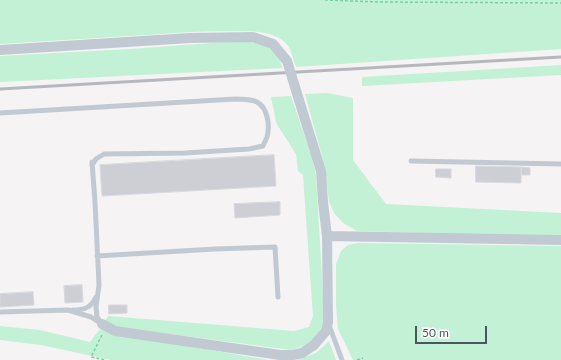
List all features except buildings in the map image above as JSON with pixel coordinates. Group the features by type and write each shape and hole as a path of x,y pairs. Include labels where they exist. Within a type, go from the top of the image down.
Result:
{"street":[{"path":"0,50 190,38 253,37 273,44 287,61 321,171 327,236 328,322 326,331 314,345 302,353 280,355 115,331 104,326"},
{"path":"327,236 561,240"}],"lane":[{"path":"0,113 235,99 250,100 259,103 264,109 268,126 267,137 263,146 249,150 185,153 104,154 92,162 98,292 96,307 97,316 104,326"},
{"path":"411,161 561,164"},
{"path":"97,256 276,247 278,297"},
{"path":"0,312 80,310 87,308 92,304 98,292"},
{"path":"68,310 91,317 104,326"},
{"path":"328,322 342,360"}],"path":[{"path":"325,0 380,2 561,3"},
{"path":"104,326 90,357 106,360"},
{"path":"357,360 363,358"}],"green space":[{"path":"0,0 561,0 561,49 296,67 286,43 272,35 254,31 192,32 0,44"},
{"path":"240,41 267,46 279,57 282,68 0,82 0,56"},
{"path":"561,65 561,75 362,86 362,77"},
{"path":"327,93 353,98 353,160 386,204 561,213 561,237 357,231 343,223 334,213 329,202 325,167 305,94"},
{"path":"291,96 312,158 316,175 324,312 322,327 319,333 305,345 291,350 117,327 105,321 108,316 294,331 309,327 313,316 303,175 298,171 296,154 276,122 271,97"},
{"path":"358,243 561,246 561,360 353,360 338,329 336,306 336,264 341,251 348,245"},
{"path":"0,326 40,330 90,342 100,329 110,334 268,360 111,360 41,345 0,340"},
{"path":"329,341 336,360 297,360 316,353"}],"railway":[{"path":"0,89 561,57"}]}
